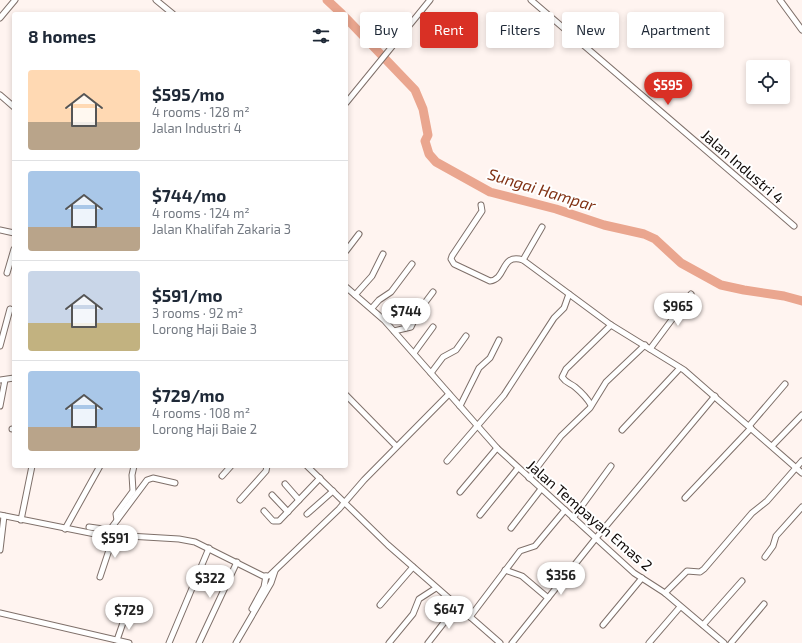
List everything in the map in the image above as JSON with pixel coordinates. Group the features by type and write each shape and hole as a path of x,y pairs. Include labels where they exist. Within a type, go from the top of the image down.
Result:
{"street":[{"path":"0,18 15,0"},
{"path":"156,0 171,12"},
{"path":"348,101 430,0"},
{"name":"Jalan Industri 4","path":"531,0 794,226"},
{"path":"780,0 802,30"},
{"path":"0,95 12,105"},
{"path":"481,206 482,211 452,256 452,262 490,281 498,278 510,260 514,258 522,260 611,325 680,368 715,396 802,473"},
{"path":"522,260 542,227"},
{"path":"0,230 12,233"},
{"path":"348,248 359,234"},
{"path":"355,295 372,276 383,254"},
{"path":"7,273 12,256"},
{"path":"372,308 379,300 391,292 412,264"},
{"name":"Jalan Tempayan Emas 2","path":"348,289 372,308 394,331 477,426 518,468 642,578 665,594 722,642"},
{"path":"394,331 411,327 418,312 433,292"},
{"path":"447,461 504,395 554,318 564,308 569,294"},
{"path":"650,349 691,294"},
{"path":"0,346 10,309"},
{"path":"591,405 587,398 575,386 568,384 562,377 566,369 611,325"},
{"path":"414,354 432,327"},
{"path":"431,372 443,357 456,350 466,336"},
{"path":"460,406 479,368 488,360 500,340"},
{"path":"529,478 561,436 591,405 606,382 645,345"},
{"path":"622,430 680,368"},
{"path":"0,406 3,380"},
{"path":"685,498 750,427 785,384"},
{"path":"252,609 264,587 266,576 275,570 344,502 396,446 449,394"},
{"path":"512,643 596,538 715,396"},
{"path":"348,398 396,446"},
{"path":"772,446 802,415"},
{"path":"460,492 497,448"},
{"path":"665,594 686,571 700,572 704,569 752,513 767,501 802,461"},
{"path":"573,518 611,466"},
{"path":"21,520 32,468"},
{"path":"65,529 99,468"},
{"path":"117,520 116,514 133,491 132,475 134,468"},
{"path":"222,476 230,468"},
{"path":"240,500 266,471 267,468"},
{"path":"309,468 413,568 500,643"},
{"path":"480,515 518,468"},
{"path":"106,535 144,482 149,478 175,483"},
{"path":"264,511 275,522 279,521 320,478"},
{"path":"285,484 299,500"},
{"path":"511,528 541,489"},
{"path":"307,514 333,491"},
{"path":"272,495 288,512"},
{"path":"765,557 773,546 776,536 802,507"},
{"path":"470,617 521,550 535,546 565,510"},
{"path":"0,550 2,516 65,529 96,531 103,529"},
{"path":"89,528 106,535 179,538 195,542 266,576"},
{"path":"100,577 114,535"},
{"path":"169,643 209,548"},
{"path":"199,643 237,562"},
{"path":"380,605 413,568"},
{"path":"236,643 271,583 275,570"},
{"path":"505,570 522,576 548,598"},
{"path":"603,625 642,578"},
{"path":"703,625 742,581"},
{"path":"389,643 413,614 419,599 436,588"},
{"path":"731,643 764,604"},
{"path":"428,643 457,606"},
{"path":"649,643 680,606"},
{"path":"0,613 129,643"},
{"path":"117,640 125,617"}],"waterway":[{"name":"Sungai Hampar","path":"327,0 340,12"},
{"name":"Sungai Hampar","path":"348,20 415,90 423,109 428,135 425,141 429,154 436,162 490,192 556,209 604,225 644,234 655,239 681,263 721,285 784,296 802,301"}]}
